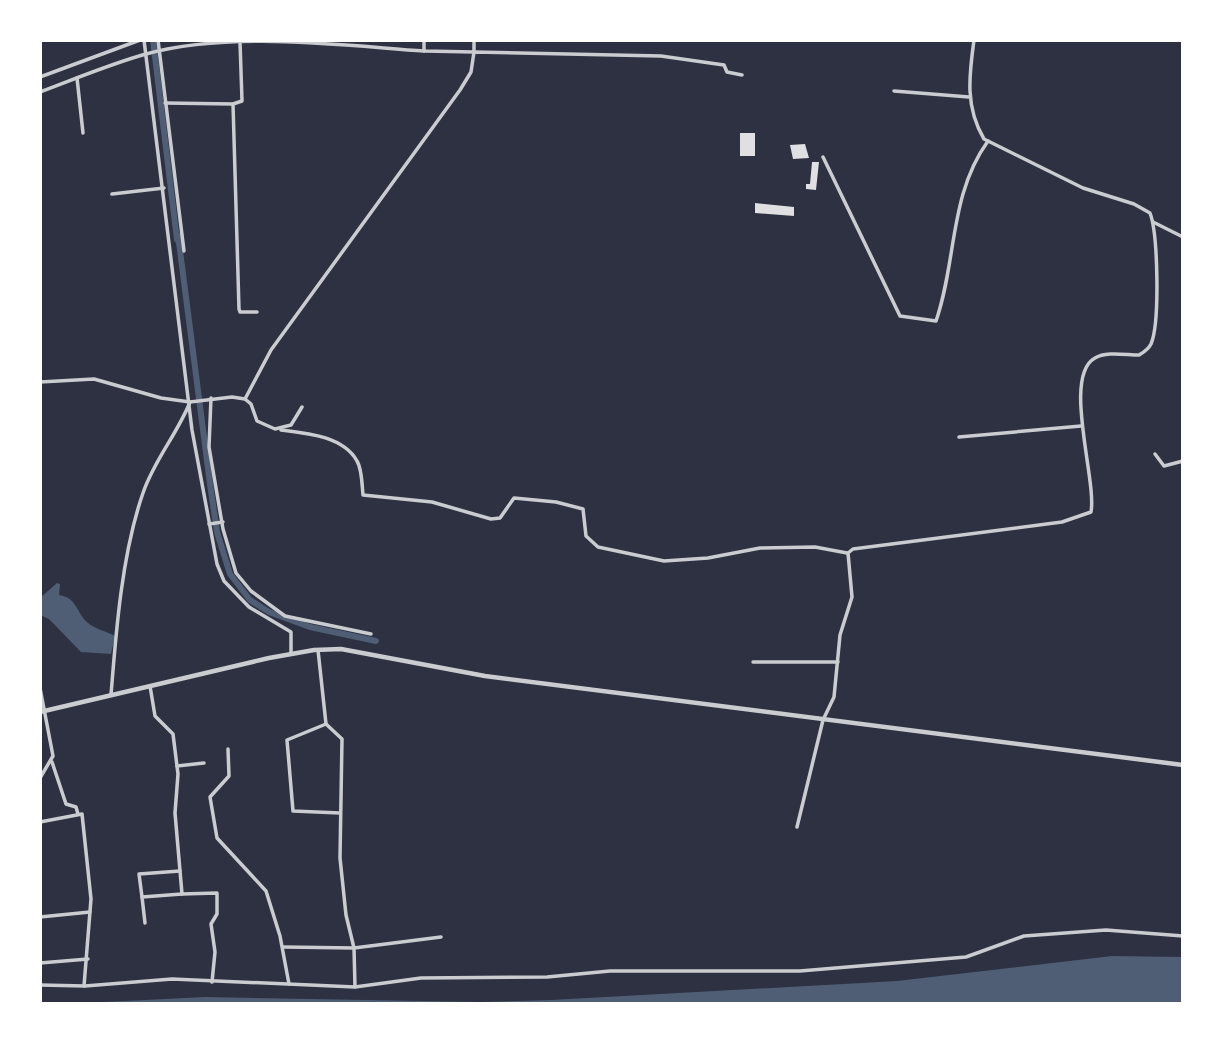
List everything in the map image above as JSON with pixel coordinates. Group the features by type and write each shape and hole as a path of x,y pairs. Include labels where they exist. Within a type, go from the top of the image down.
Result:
{"street":[{"path":"40,77 142,40 217,564 224,581 256,613 291,632 291,654"},
{"path":"158,40 184,251"},
{"path":"424,40 424,51"},
{"path":"245,399 271,350 460,90 471,72 474,40"},
{"path":"40,382 94,379 161,398 192,401 209,398 245,399 251,404 257,421 266,428 310,433 336,442 358,461 363,495 432,502 491,519 500,518 514,498 556,502 583,509 586,536 598,547 664,561 708,558 760,548 815,547 848,553 853,549 1062,522 1091,512 1092,477 1081,426 1081,400 1087,367 1093,359 1102,355 1139,355 1151,344 1156,259 1153,222 1150,213 1134,204 1083,188 988,141 978,129 970,97 969,78 975,40"},
{"path":"165,103 233,104 242,100 240,42"},
{"path":"40,92 146,54 240,42 312,43 424,51 661,56 724,65 727,72 742,75"},
{"path":"78,78 83,133"},
{"path":"894,91 970,97"},
{"path":"233,104 239,309 240,312 257,312"},
{"path":"823,157 900,316 936,321 945,296 971,164 988,141"},
{"path":"112,194 164,188"},
{"path":"1153,222 1183,237"},
{"path":"209,398 209,447 222,522 236,573 268,606 285,616 371,634"},
{"path":"111,695 135,519 144,490 165,444 183,420 192,401"},
{"path":"281,430 291,425 302,407"},
{"path":"959,437 1081,426"},
{"path":"1155,454 1164,466 1183,461"},
{"path":"212,524 222,522"},
{"path":"797,827 823,720 834,697 840,635 852,597 848,553"},
{"path":"43,711 291,654 341,649 485,676 652,695 823,720 1183,765"},
{"path":"318,650 326,724 342,739 340,813 344,904 354,948 355,987"},
{"path":"753,662 838,662"},
{"path":"150,686 155,716 173,734 177,766 175,813 181,894"},
{"path":"40,688 51,760 65,804 76,807 78,814"},
{"path":"326,724 287,740 293,811 340,813"},
{"path":"228,749 229,776 210,797 213,829 217,838 266,891 289,984"},
{"path":"40,778 51,760"},
{"path":"177,766 204,763"},
{"path":"40,822 82,814 90,912 84,986"},
{"path":"145,923 139,874 180,871"},
{"path":"142,897 217,893 217,914 211,924 215,952 212,982"},
{"path":"40,917 90,912"},
{"path":"40,985 84,986 172,979 355,987 421,978 547,976 610,971 723,973 852,968 966,957 1024,936 1106,930 1183,936"},
{"path":"282,947 354,948 441,937"},
{"path":"40,963 88,959"}],"water":[{"path":"57,583 60,584 59,595 70,599 88,623 115,636 111,654 81,652 49,619 40,615 40,598"},
{"path":"1112,956 1183,957 1183,1004 64,1004 205,997 480,1002 551,1000 897,981"}],"building":[{"path":"740,133 755,133 755,156 740,156"},
{"path":"805,144 809,158 793,159 790,145"},
{"path":"812,162 819,162 816,190 806,189 806,184 810,184"},
{"path":"755,203 794,207 794,216 755,213"}],"waterway":[{"path":"153,40 177,240"},
{"path":"178,235 217,532 230,574 250,600 269,612 310,627 376,641"}]}
